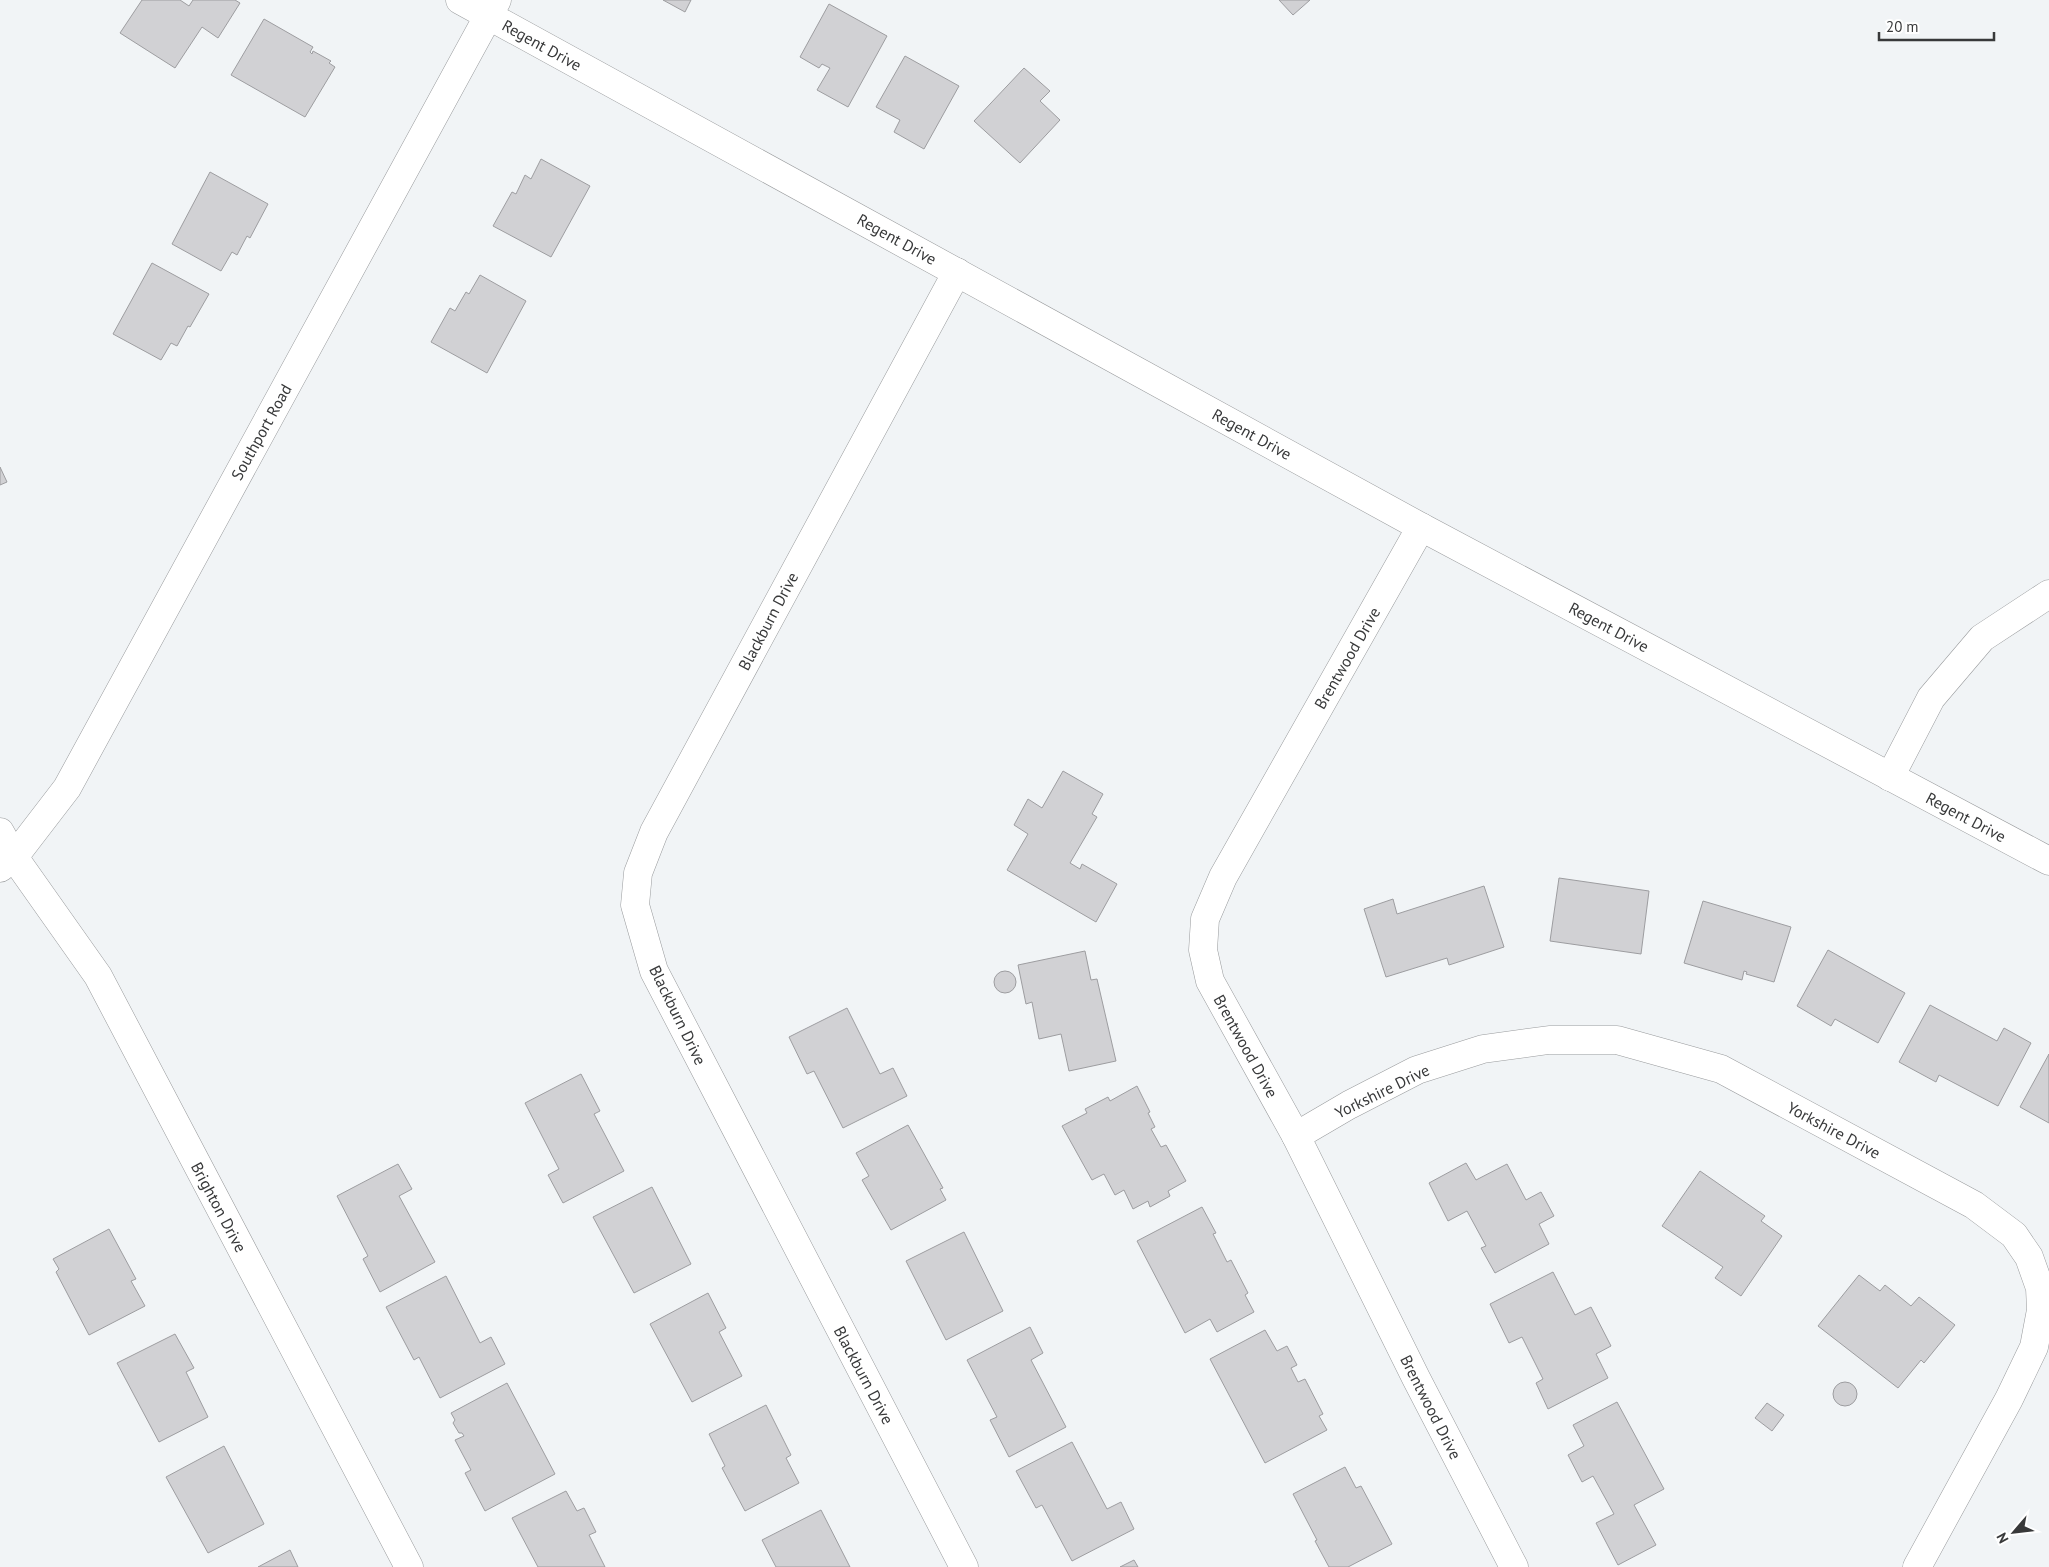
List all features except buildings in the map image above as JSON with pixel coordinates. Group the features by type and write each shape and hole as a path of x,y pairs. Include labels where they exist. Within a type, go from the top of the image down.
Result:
{"street":[{"name":"Regent Drive","path":"460,0 493,8 958,272 1421,527 2049,861"},
{"name":"Southport Road","path":"7,862 67,788 493,8"},
{"name":"Blackburn Drive","path":"958,272 654,832 638,872 635,905 654,971 964,1567"},
{"name":"Brentwood Drive","path":"1421,527 1223,877 1205,919 1203,950 1210,982 1296,1136 1416,1378 1514,1567"},
{"path":"1890,777 1931,698 1982,638 2049,594"},
{"name":"Brighton Drive","path":"0,832 7,862 98,976 408,1567"},
{"name":"Yorkshire Drive","path":"1296,1136 1349,1105 1417,1070 1483,1049 1549,1040 1617,1040 1721,1070 1974,1205 2014,1235 2029,1257 2040,1288 2041,1310 2034,1348 2009,1399 1917,1567"}]}
